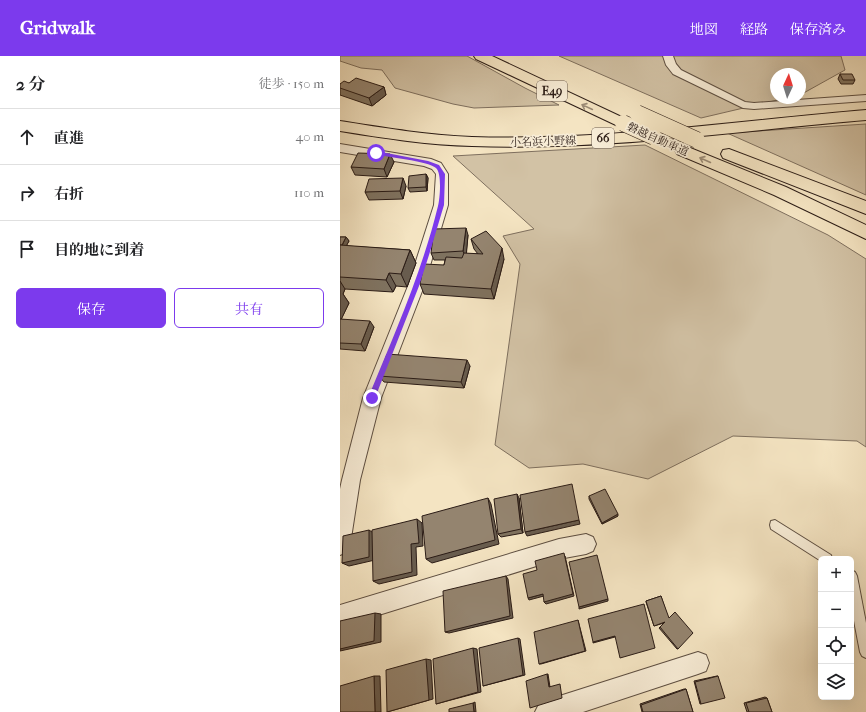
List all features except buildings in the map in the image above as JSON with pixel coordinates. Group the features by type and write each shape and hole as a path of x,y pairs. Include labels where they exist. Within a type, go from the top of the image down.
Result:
{"main road":[{"name":"磐越自動車道","path":"481,56 534,82 683,150 728,162"},
{"name":"E49","path":"510,56 601,98"},
{"name":"磐越自動車道","path":"622,107 698,140 728,162"},
{"name":"小名浜小野線","path":"340,126 418,139 526,143 596,139 866,115"},
{"path":"728,162 866,208"},
{"path":"728,162 788,183 866,218"},
{"path":"728,162 780,191 866,233"},
{"path":"728,162 866,243"}],"street":[{"path":"668,56 671,64 677,72 743,105 754,106 866,98"},
{"path":"340,148 426,162 437,166 442,174 441,205 426,255 416,286 372,398 351,480 340,545"},
{"path":"340,616 559,549 586,544"},
{"path":"548,712 698,663"}],"lane":[{"path":"776,525 822,556"},
{"path":"854,591 866,652"}],"shaded area":[{"path":"340,56 467,56 559,105 474,108 453,104 395,88 382,70 361,68 340,61"},
{"path":"559,56 841,56 845,70 806,92 806,68 770,68 770,102 701,118"},
{"path":"866,124 866,195 727,133"},
{"path":"645,145 828,235 866,259 866,447 857,441 733,436 648,479 583,464 529,468 495,445 520,264 503,236 534,229 453,156"}],"route":[{"path":"372,398 416,286 426,255 441,205 442,174 437,166 426,162 376,153"}]}
